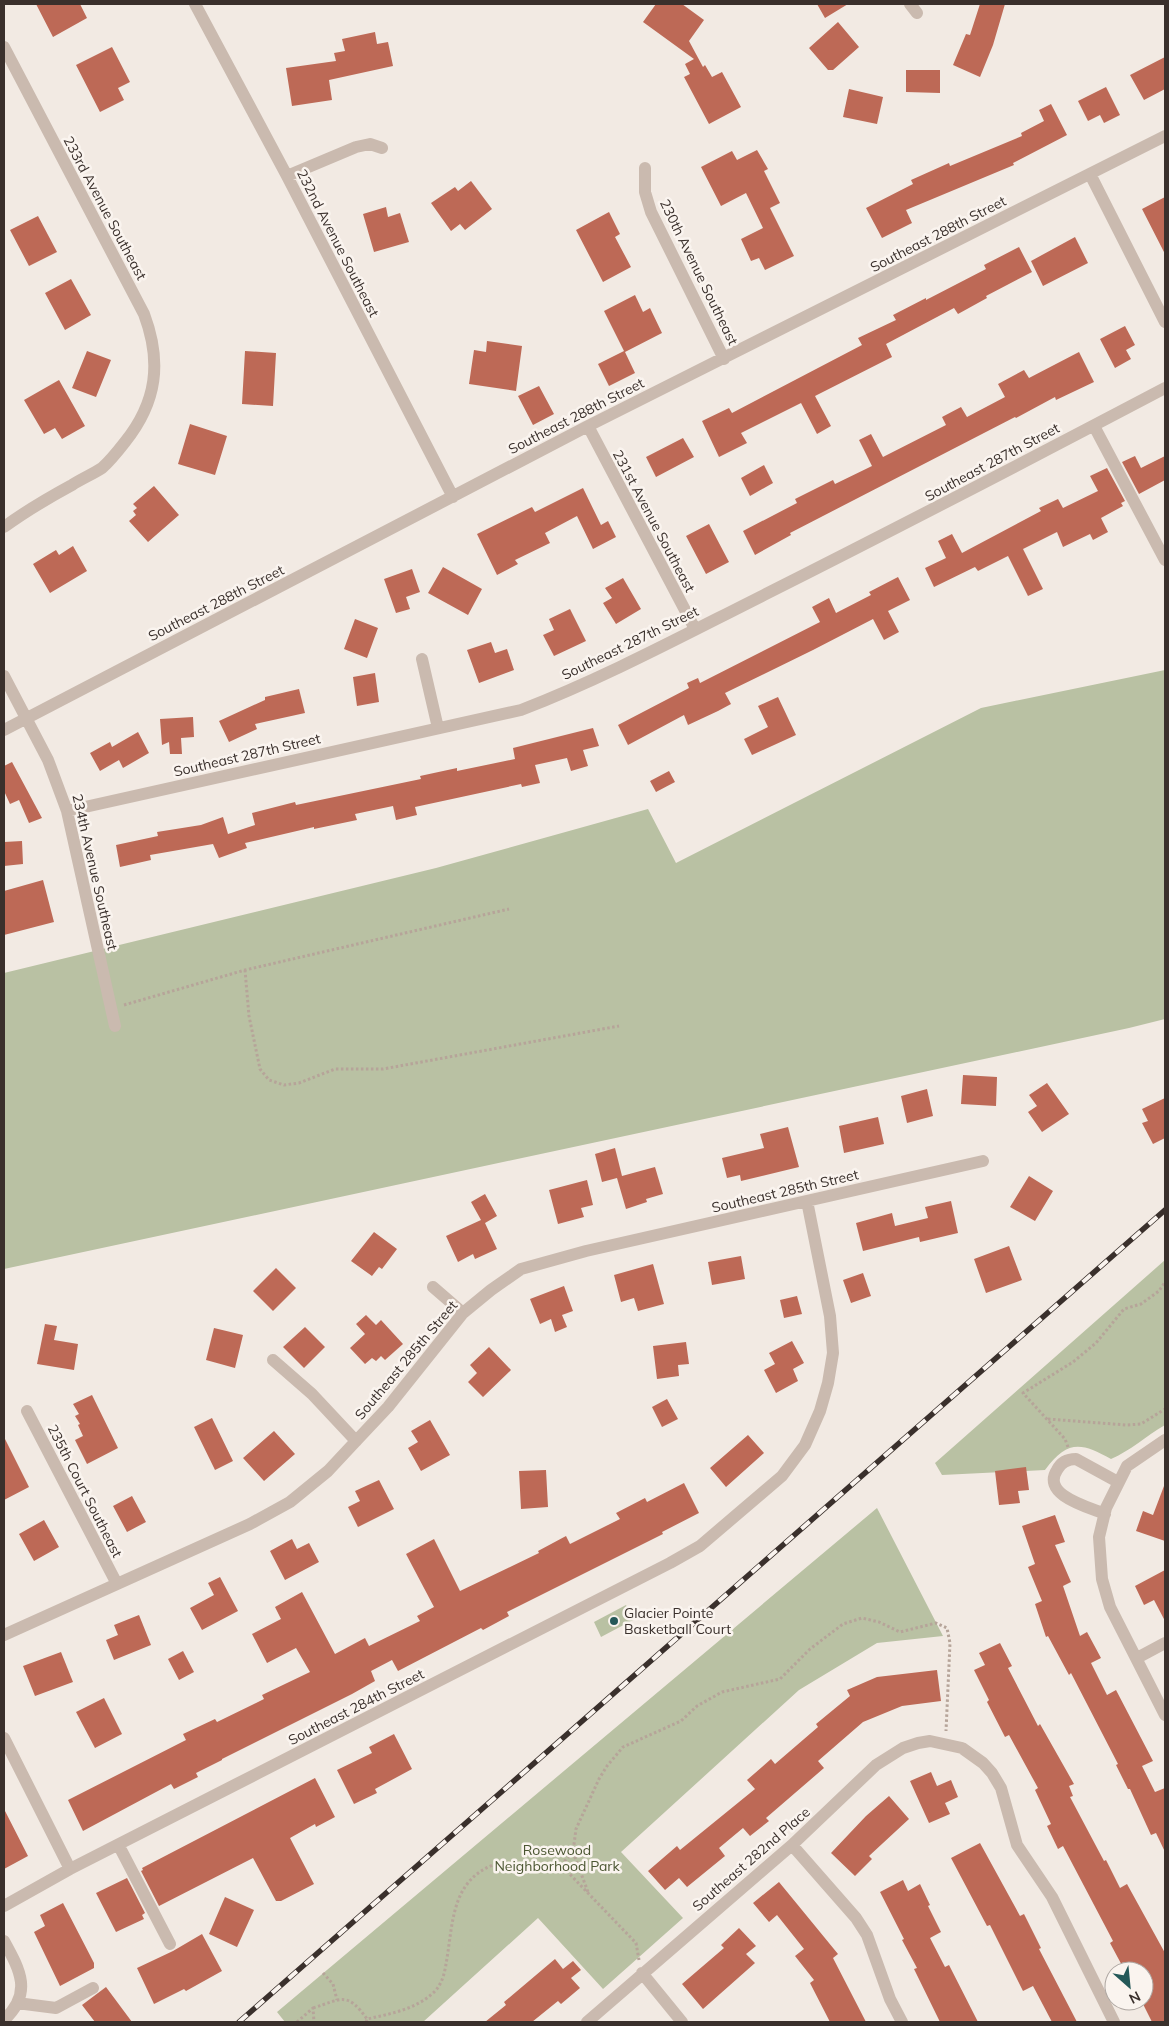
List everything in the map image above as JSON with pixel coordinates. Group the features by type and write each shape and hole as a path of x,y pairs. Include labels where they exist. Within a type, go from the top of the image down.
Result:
{"street":[{"name":"232nd Avenue Southeast","path":"195,4 287,176 452,497"},
{"name":"233rd Avenue Southeast","path":"4,47 144,314 152,336 155,364 152,390 135,430 102,467 25,511 4,527"},
{"name":"Southeast 288th Street","path":"4,730 588,426 1165,136"},
{"path":"287,176 356,147 370,144 382,148"},
{"name":"230th Avenue Southeast","path":"645,168 645,192 651,212 724,358"},
{"path":"1090,174 1165,322"},
{"name":"Southeast 287th Street","path":"66,811 521,710 695,629 941,506 1165,388"},
{"name":"231st Avenue Southeast","path":"588,426 695,629"},
{"path":"1094,426 1165,560"},
{"path":"422,659 438,728"},
{"name":"234th Avenue Southeast","path":"4,676 24,719 48,760 66,811 115,1026"},
{"name":"Southeast 285th Street","path":"4,1635 250,1524 290,1502 328,1471 388,1407 463,1313 490,1290 521,1270 586,1251 983,1162"},
{"name":"Southeast 284th Street","path":"4,1906 70,1869 119,1846 661,1568 700,1546 782,1476 805,1445 820,1411 828,1383 833,1354 830,1316 807,1201"},
{"path":"434,1287 463,1313"},
{"path":"273,1360 312,1394 356,1441"},
{"name":"235th Court Southeast","path":"27,1411 117,1584"},
{"path":"1165,1440 1128,1466 1118,1482 1104,1514 1099,1537 1102,1579 1110,1608 1165,1714"},
{"path":"1104,1514 1060,1494 1054,1485 1054,1474 1060,1465 1073,1459 1118,1482"},
{"path":"1137,1658 1165,1643"},
{"path":"4,1738 70,1869"},
{"name":"Southeast 282nd Place","path":"587,2022 792,1845 876,1765 888,1756 918,1743 930,1741 945,1743"},
{"path":"945,1743 962,1748 983,1763 992,1773 1000,1788 1017,1845 1052,1897 1114,2022"},
{"path":"792,1845 856,1918 867,1935 890,1999 902,2022"},
{"path":"119,1846 170,1944"},
{"path":"4,1941 17,1965 22,1981 22,1991 17,2003 4,2020"},
{"path":"642,1973 682,2022"},
{"path":"17,2003 56,2008 93,1988"}],"path":[{"path":"111,1008 245,970 509,909"},
{"path":"245,970 249,1016 260,1069 269,1080 284,1085 299,1083 335,1069 383,1069 619,1026"},
{"path":"1073,1459 1065,1439 1023,1393 1073,1362 1096,1343 1124,1309 1141,1304 1159,1291 1165,1282"},
{"path":"1047,1418 1126,1425 1141,1424 1165,1409"},
{"path":"590,1895 574,1852 576,1829 584,1809 607,1766 623,1748 681,1721 697,1706 722,1692 780,1679 810,1649 843,1624 862,1618 879,1622 900,1632 936,1624 948,1628 950,1643 945,1743"},
{"path":"297,2022 313,2008 337,2000 351,2000 357,2005 367,2021 409,2008 435,1992 442,1982 446,1968 453,1914 458,1897 468,1883 482,1871 495,1864 535,1867 561,1865 574,1852"},
{"path":"561,1865 636,1943 642,1973"},
{"path":"324,1973 332,1984 337,2000"},
{"path":"313,2008 314,2022"}],"green space":[{"path":"1165,670 1165,1019 4,1269 4,973 436,868 648,809 676,863 981,708"},
{"path":"1165,1260 1165,1425 1125,1452 1111,1459 1091,1449 1075,1447 1060,1453 1045,1470 942,1475 935,1463"},
{"name":"Rosewood Neighborhood Park","path":"877,1508 943,1636 877,1643 799,1690 621,1852 683,1918 603,1989 538,1918 423,2022 285,2022 277,2012"},
{"name":"Glacier Pointe Basketball Court","path":"626,1605 633,1620 601,1637 594,1622"}],"building":[{"path":"36,4 80,4 87,18 53,37"},
{"path":"656,4 682,4 704,20 689,41 703,67 705,65 712,77 722,72 741,107 709,124 684,77 690,74 685,64 694,59 643,22"},
{"path":"817,4 848,4 825,18"},
{"path":"980,4 1005,4 993,45 980,77 953,65 966,34 970,35"},
{"path":"838,22 859,47 833,70 828,70 809,48"},
{"path":"375,32 377,44 388,42 393,66 329,80 332,100 292,106 286,68 336,61 334,53 345,51 342,39"},
{"path":"112,47 130,82 118,88 124,100 100,112 76,65"},
{"path":"1165,57 1165,89 1144,100 1130,75"},
{"path":"906,70 940,70 940,93 906,92"},
{"path":"1106,87 1120,115 1104,123 1100,115 1088,121 1078,101"},
{"path":"849,89 883,97 877,124 843,117"},
{"path":"1051,104 1067,135 1013,163 1014,165 906,210 912,223 882,238 866,208 913,184 911,180 949,163 950,166 1022,136 1021,133 1044,121 1039,110"},
{"path":"757,150 768,169 764,171 780,203 770,208 794,256 765,270 759,258 751,261 741,239 763,228 746,193 721,206 701,167 732,151 737,160"},
{"path":"471,181 492,209 465,230 460,224 451,231 431,203 455,187 458,191"},
{"path":"1165,197 1165,254 1142,209"},
{"path":"386,207 388,217 400,213 409,242 374,252 363,214"},
{"path":"609,212 620,234 615,237 631,267 603,282 576,230"},
{"path":"38,216 57,252 29,266 10,230"},
{"path":"1075,237 1088,263 1043,286 1031,261"},
{"path":"1019,247 1032,272 986,296 987,298 958,314 954,308 886,344 892,357 815,396 831,426 817,434 801,403 741,433 747,443 719,457 702,421 729,408 732,413 862,345 858,338 896,320 893,315 986,269 984,265"},
{"path":"71,279 91,315 65,330 45,293"},
{"path":"635,295 643,312 650,308 662,333 625,352 635,373 609,386 598,364 624,351 604,311"},
{"path":"1125,326 1135,345 1126,350 1131,359 1115,368 1100,339"},
{"path":"487,341 522,346 516,391 469,384 474,350 486,352"},
{"path":"87,351 111,360 96,397 72,388"},
{"path":"245,351 276,353 273,406 242,404"},
{"path":"1079,352 1094,382 1056,400 1055,397 1015,417 790,533 791,535 755,555 743,531 797,503 795,499 833,480 835,484 872,466 859,440 871,434 883,457 946,425 942,417 961,407 967,417 1005,397 998,384 1024,370 1029,378"},
{"path":"59,380 85,426 62,439 55,428 44,434 24,400"},
{"path":"539,386 554,414 533,425 518,396"},
{"path":"190,424 227,436 215,475 178,464"},
{"path":"683,438 694,457 656,477 646,457"},
{"path":"1135,456 1141,468 1165,456 1165,480 1139,494 1122,462"},
{"path":"764,465 773,483 750,496 741,478"},
{"path":"1107,468 1125,501 1121,503 1123,506 1101,518 1108,532 1093,540 1090,534 1063,547 1057,532 1023,549 1043,589 1028,596 1008,556 978,571 975,567 934,587 925,568 946,558 938,541 952,534 962,553 1041,511 1039,508 1058,499 1063,508 1098,491 1090,476"},
{"path":"154,486 179,515 148,542 129,521 136,515 133,511 137,508 133,504"},
{"path":"583,488 601,525 608,521 616,537 593,549 577,516 545,533 550,543 515,560 518,564 497,575 477,534 532,507 535,512"},
{"path":"709,524 729,562 706,574 686,536"},
{"path":"73,546 87,571 50,593 33,564 56,550 59,555"},
{"path":"443,567 482,589 468,615 428,593"},
{"path":"412,569 420,592 406,597 410,609 396,613 384,579"},
{"path":"898,577 910,600 888,611 899,632 884,640 873,619 725,693 731,704 718,711 688,725 684,715 628,745 618,725 689,688 687,683 698,678 700,683 820,622 812,607 829,598 836,613 871,595 869,592"},
{"path":"623,578 641,609 616,624 603,603 612,598 605,588"},
{"path":"570,609 586,641 554,656 543,635 554,630 549,619"},
{"path":"355,619 378,628 367,658 344,649"},
{"path":"491,642 495,653 507,649 514,670 479,683 467,650"},
{"path":"375,673 379,702 357,706 353,677"},
{"path":"299,689 305,713 255,724 257,729 229,742 219,721 265,700 265,697"},
{"path":"778,697 796,735 752,755 744,739 768,727 758,706"},
{"path":"193,717 194,737 181,738 182,754 170,754 169,742 162,745 160,719"},
{"path":"593,728 599,746 583,750 588,766 571,771 567,758 535,765 540,783 522,787 521,784 415,807 417,815 396,820 393,806 355,814 357,820 314,829 314,827 245,843 247,848 219,858 213,844 150,855 151,860 120,867 116,845 158,836 157,832 201,825 223,817 228,834 255,825 252,813 295,802 296,805 421,779 420,776 457,768 457,771 515,759 513,748"},
{"path":"138,732 149,753 123,768 119,760 100,771 90,753 110,742 112,747"},
{"path":"12,762 42,818 29,823 19,800 10,804 4,791 4,766"},
{"path":"669,771 675,782 656,792 650,781"},
{"path":"22,841 23,864 4,866 4,842"},
{"path":"43,880 54,922 4,935 4,891"},
{"path":"963,1075 997,1077 996,1106 961,1104"},
{"path":"1047,1083 1069,1114 1042,1132 1028,1112 1037,1106 1029,1095"},
{"path":"927,1089 933,1116 907,1123 901,1096"},
{"path":"1165,1098 1165,1138 1153,1144 1142,1123 1148,1121 1142,1109"},
{"path":"878,1117 884,1144 844,1153 839,1126"},
{"path":"788,1127 799,1167 741,1181 740,1175 727,1178 722,1158 764,1148 760,1134"},
{"path":"615,1148 622,1176 655,1167 663,1194 646,1199 647,1202 626,1209 617,1178 602,1182 595,1154"},
{"path":"1029,1176 1053,1191 1035,1221 1010,1207"},
{"path":"587,1180 593,1205 581,1208 584,1217 558,1224 549,1190"},
{"path":"485,1194 497,1216 485,1223 497,1249 475,1259 473,1254 458,1262 446,1236 481,1220 471,1202"},
{"path":"951,1201 958,1233 920,1242 919,1237 863,1251 856,1223 892,1213 895,1226 928,1218 925,1207"},
{"path":"374,1232 397,1249 382,1269 379,1267 372,1276 351,1261"},
{"path":"1009,1246 1022,1280 986,1293 974,1259"},
{"path":"741,1256 745,1279 712,1285 708,1262"},
{"path":"653,1264 664,1304 638,1311 634,1298 621,1302 614,1275"},
{"path":"276,1268 296,1288 273,1311 253,1291"},
{"path":"863,1273 871,1296 851,1303 843,1280"},
{"path":"564,1286 573,1311 562,1315 567,1327 555,1332 551,1319 540,1324 530,1299"},
{"path":"797,1296 802,1314 784,1318 780,1300"},
{"path":"366,1315 376,1325 381,1320 403,1344 385,1360 381,1356 376,1361 372,1358 365,1364 350,1348 365,1334 356,1324"},
{"path":"45,1324 57,1326 54,1340 78,1344 74,1370 37,1364"},
{"path":"305,1327 325,1347 304,1368 283,1347"},
{"path":"214,1328 243,1335 235,1368 206,1360"},
{"path":"792,1341 804,1363 793,1369 798,1381 776,1393 764,1370 775,1364 769,1353"},
{"path":"686,1342 689,1364 678,1365 679,1376 657,1379 653,1346"},
{"path":"489,1347 511,1370 483,1397 468,1382 477,1373 470,1365"},
{"path":"92,1395 118,1448 87,1464 75,1440 83,1436 78,1425 80,1424 75,1416 79,1414 73,1404"},
{"path":"667,1399 678,1419 662,1427 652,1407"},
{"path":"212,1418 233,1461 215,1470 194,1427"},
{"path":"430,1420 450,1455 421,1471 408,1448 418,1442 411,1431"},
{"path":"274,1431 295,1454 264,1481 243,1458"},
{"path":"748,1435 764,1453 726,1487 710,1468"},
{"path":"4,1437 29,1487 4,1500"},
{"path":"1026,1467 1029,1490 1018,1491 1020,1503 999,1505 995,1471"},
{"path":"546,1470 548,1507 521,1509 519,1471"},
{"path":"379,1480 394,1509 358,1527 348,1507 360,1501 355,1491"},
{"path":"684,1483 699,1513 662,1532 663,1534 507,1612 509,1616 483,1630 481,1628 398,1671 392,1660 371,1671 375,1681 352,1694 196,1773 198,1777 174,1789 171,1784 83,1831 68,1800 186,1740 183,1734 215,1719 217,1722 264,1699 262,1695 310,1672 296,1648 267,1663 252,1634 281,1619 275,1607 302,1592 335,1654 365,1638 369,1646 420,1621 417,1616 434,1607 406,1554 434,1539 460,1591 539,1553 538,1551 566,1536 570,1544 620,1519 616,1513 645,1498 647,1502"},
{"path":"1164,1486 1165,1541 1136,1531 1143,1511 1153,1515"},
{"path":"132,1496 146,1522 127,1532 113,1506"},
{"path":"1055,1515 1065,1542 1055,1545 1071,1582 1063,1586 1080,1636 1087,1632 1101,1658 1091,1663 1107,1695 1116,1690 1153,1761 1142,1766 1155,1792 1165,1788 1165,1852 1156,1833 1151,1835 1130,1789 1128,1789 1116,1765 1118,1764 1071,1673 1069,1675 1048,1636 1046,1637 1035,1604 1042,1601 1028,1567 1035,1564 1022,1526"},
{"path":"44,1520 59,1547 34,1561 19,1534"},
{"path":"292,1539 297,1549 309,1543 319,1562 285,1580 270,1551"},
{"path":"1165,1570 1165,1621 1154,1600 1144,1605 1135,1586"},
{"path":"220,1577 238,1611 202,1630 190,1608 214,1595 208,1583"},
{"path":"139,1615 151,1645 114,1660 106,1640 118,1635 114,1625"},
{"path":"1000,1643 1012,1666 1008,1668 1038,1726 1040,1724 1074,1784 1069,1786 1073,1796 1070,1797 1104,1861 1106,1860 1120,1888 1127,1884 1165,1953 1165,2022 1152,2022 1146,2011 1154,2011 1154,1961 1120,1961 1110,1943 1113,1941 1063,1846 1058,1849 1047,1826 1051,1824 1035,1790 1038,1788 1009,1735 1005,1737 987,1702 989,1700 974,1670 985,1665 979,1653"},
{"path":"183,1651 194,1672 179,1680 168,1659"},
{"path":"61,1652 73,1682 35,1696 23,1666"},
{"path":"937,1670 941,1701 902,1706 863,1722 818,1761 824,1768 766,1818 769,1821 750,1836 743,1828 719,1848 725,1856 687,1887 679,1878 665,1890 648,1871 677,1846 680,1850 755,1789 747,1780 771,1759 775,1764 818,1727 816,1724 850,1696 847,1690 877,1677"},
{"path":"104,1698 122,1734 95,1748 76,1712"},
{"path":"394,1734 412,1769 375,1789 377,1793 354,1804 337,1770 372,1753 369,1747"},
{"path":"931,1772 937,1786 951,1780 958,1797 945,1803 950,1814 929,1823 910,1781"},
{"path":"315,1778 335,1817 316,1827 315,1824 290,1838 314,1884 281,1901 276,1901 253,1858 159,1906 141,1871 143,1870 142,1868"},
{"path":"889,1796 909,1819 869,1856 872,1859 855,1876 831,1853 866,1816"},
{"path":"4,1809 28,1856 4,1869"},
{"path":"980,1843 1020,1916 1024,1914 1041,1948 1039,1949 1077,2022 1052,2022 1033,1986 1023,1991 990,1925 987,1926 951,1858"},
{"path":"127,1878 145,1913 142,1915 144,1919 116,1932 96,1893"},
{"path":"903,1880 908,1891 920,1884 941,1932 930,1938 945,1967 949,1965 978,2022 940,2022 914,1969 917,1968 902,1940 904,1939 880,1892"},
{"path":"779,1882 838,1954 833,1958 866,2022 830,2022 810,1983 814,1980 795,1956 804,1949 777,1915 769,1922 753,1903"},
{"path":"225,1897 254,1910 237,1947 209,1934"},
{"path":"63,1903 94,1963 94,1968 60,1986 34,1932 45,1926 40,1915"},
{"path":"739,1928 756,1946 746,1954 755,1963 703,2009 682,1984 724,1948 721,1945"},
{"path":"202,1934 222,1971 186,1991 184,1989 154,2004 137,1968 173,1951"},
{"path":"555,1959 563,1969 573,1961 581,1970 571,1978 580,1988 561,2004 558,2001 532,2022 485,2022 506,2005 504,2002"},
{"path":"106,1987 132,2022 95,2022 82,2005"}],"railway":[{"path":"239,2022 1165,1210"}],"place":[{"name":"Glacier Pointe Basketball Court","path":"614,1621"}]}
